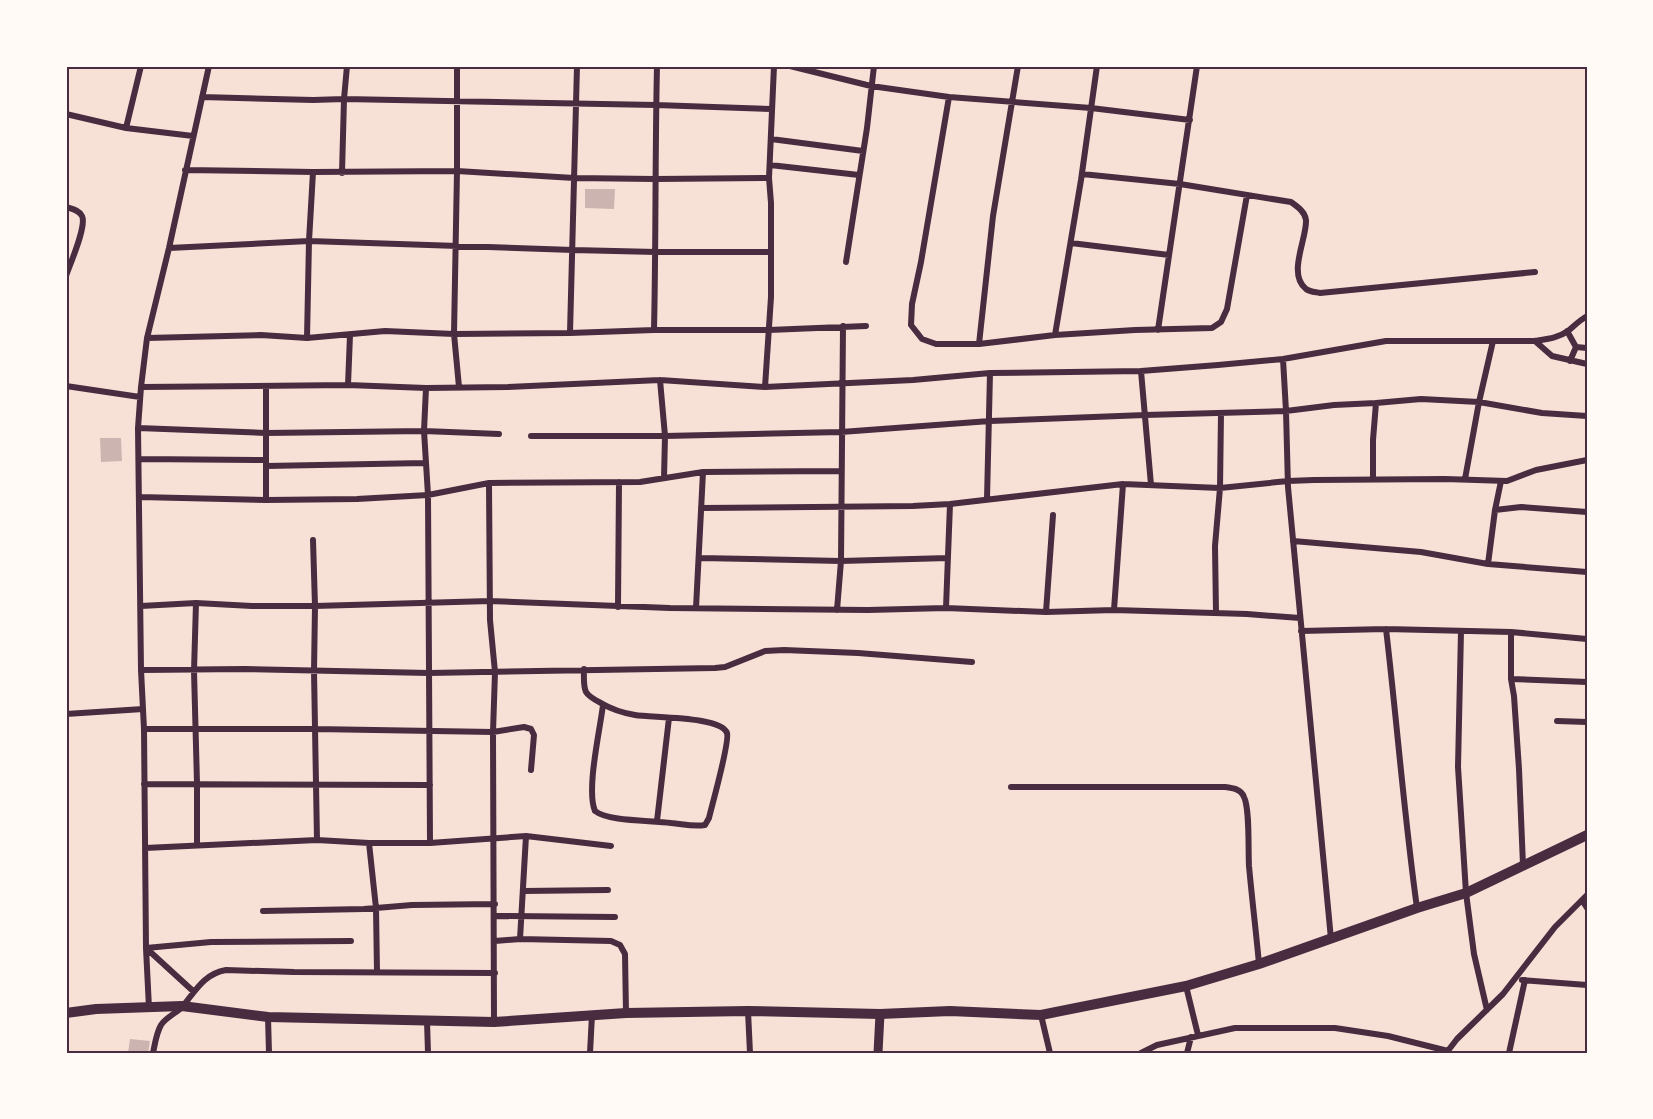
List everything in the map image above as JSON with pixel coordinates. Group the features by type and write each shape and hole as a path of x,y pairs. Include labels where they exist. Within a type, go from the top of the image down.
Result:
{"main road":[{"path":"66,1012 182,1006 268,1017 494,1022 627,1013 748,1011 880,1014 950,1011 1041,1015 1186,986 1259,964 1466,892 1587,835"}],"street":[{"path":"126,128 141,66"},
{"path":"149,1008 144,848 138,428 147,338 209,66"},
{"path":"342,173 347,66"},
{"path":"457,66 454,334 459,387"},
{"path":"570,333 577,66"},
{"path":"654,330 657,66"},
{"path":"765,387 771,297 770,165 774,66"},
{"path":"790,66 871,86 949,97 1091,108 1190,120"},
{"path":"846,262 874,66"},
{"path":"979,344 993,216 1018,66"},
{"path":"1055,335 1082,174 1097,66"},
{"path":"1158,330 1197,66"},
{"path":"202,97 576,103 772,109"},
{"path":"949,97 912,304 911,325 922,339 936,344 979,344 1055,335 1212,328 1221,322 1227,309 1247,195"},
{"path":"66,114 126,128 193,136"},
{"path":"771,139 863,151"},
{"path":"770,165 859,175"},
{"path":"185,170 342,173 457,171 574,178 770,178"},
{"path":"307,338 312,172"},
{"path":"1082,174 1180,184 1291,202 1301,209 1306,219 1298,263 1300,280 1307,290 1320,293 1535,272"},
{"path":"66,207 80,213 84,220 66,276"},
{"path":"169,248 309,241 656,252 770,252"},
{"path":"1071,243 1169,255"},
{"path":"141,387 348,385 426,388 529,387 660,380 765,387 913,380 990,373 1141,370 1218,366 1283,359 1386,341 1535,340 1558,336 1587,316"},
{"path":"837,610 841,561 843,326"},
{"path":"147,338 261,335 307,338 385,331 454,334 570,333 866,326"},
{"path":"1568,331 1576,347 1570,361"},
{"path":"348,385 350,335"},
{"path":"1535,340 1552,356 1587,364"},
{"path":"1465,479 1492,341"},
{"path":"1576,347 1587,348"},
{"path":"1283,359 1288,481 1331,939"},
{"path":"1141,370 1151,484"},
{"path":"987,499 990,373"},
{"path":"660,380 664,478"},
{"path":"66,386 140,397"},
{"path":"266,386 266,500"},
{"path":"426,388 424,431 428,495 430,843"},
{"path":"531,436 841,432 990,421 1286,411 1421,399 1479,402 1542,412 1587,416"},
{"path":"1373,479 1376,403"},
{"path":"1216,613 1215,546 1220,488 1221,413"},
{"path":"138,428 266,433 424,431 499,434"},
{"path":"139,459 266,463 425,463"},
{"path":"701,508 950,504 1123,484 1220,488 1288,481 1465,479 1507,481 1536,470 1587,459"},
{"path":"140,497 266,500 357,499 428,495 489,483 640,482 703,472 841,471"},
{"path":"696,608 703,472"},
{"path":"1488,564 1501,481"},
{"path":"618,482 618,607"},
{"path":"489,483 490,620 495,672 493,732 494,1022"},
{"path":"1114,610 1123,484"},
{"path":"946,608 950,504"},
{"path":"1495,510 1521,507 1587,512"},
{"path":"1046,612 1053,515"},
{"path":"313,540 317,840"},
{"path":"1293,541 1421,552 1488,564 1587,572"},
{"path":"700,558 841,561 948,558"},
{"path":"141,606 196,603 315,606 490,601 618,607 837,610 946,608 1046,612 1114,610 1300,618"},
{"path":"196,603 194,671 197,845"},
{"path":"1301,630 1386,628 1511,632 1587,639"},
{"path":"1386,628 1417,908"},
{"path":"1461,631 1458,768 1466,892 1474,954 1487,1010"},
{"path":"1511,632 1511,679 1518,759 1523,865"},
{"path":"141,670 245,669 429,673 715,668 725,667 765,651 784,650 972,662"},
{"path":"584,669 586,693 614,710 633,715 719,724 725,729 728,736 712,808 705,825 697,827 606,816 595,812 592,804 592,784 603,705"},
{"path":"1511,679 1587,682"},
{"path":"67,714 142,709"},
{"path":"657,821 669,718"},
{"path":"1557,721 1587,722"},
{"path":"144,729 493,732 524,727 531,729 534,735 531,770"},
{"path":"144,784 430,785"},
{"path":"1011,787 1225,787 1241,792 1246,798 1249,865 1259,964"},
{"path":"144,848 317,840 430,843 526,836 610,846"},
{"path":"520,939 526,836"},
{"path":"369,843 376,908 377,972"},
{"path":"523,891 608,890"},
{"path":"1584,897 1587,908"},
{"path":"1141,1053 1157,1045 1235,1028 1335,1028 1388,1036 1447,1052 1514,980 1555,927 1584,897"},
{"path":"263,911 376,908 412,904 495,904"},
{"path":"495,916 615,917"},
{"path":"495,941 520,939 611,941 620,945 625,954 627,1013"},
{"path":"146,948 211,942 351,941"},
{"path":"146,948 193,991"},
{"path":"153,1053 155,1040 162,1024 182,1006 193,991 216,972 226,970 495,973"},
{"path":"1514,980 1587,985"},
{"path":"1509,1053 1525,980"},
{"path":"1186,986 1195,1036 1187,1053"},
{"path":"748,1011 750,1053"},
{"path":"878,1053 880,1014"},
{"path":"590,1053 592,1015"},
{"path":"1041,1015 1050,1053"},
{"path":"268,1017 269,1053"},
{"path":"427,1021 428,1053"}],"building":[{"path":"585,189 615,189 614,209 585,208"},
{"path":"100,438 121,438 122,461 101,462"},
{"path":"130,1039 150,1041 148,1053 128,1053"}]}
